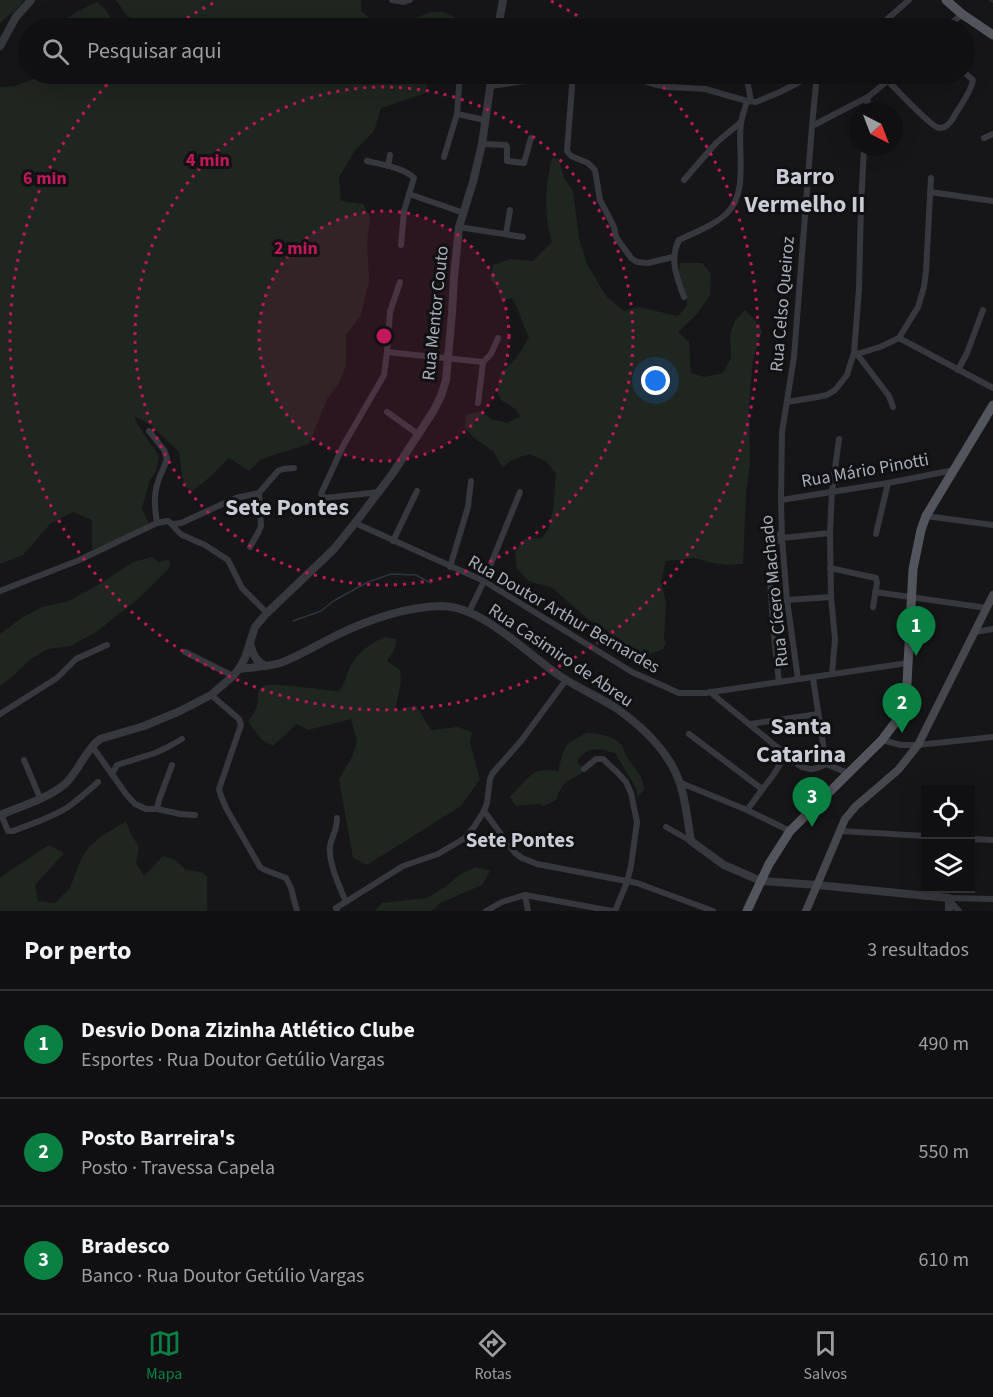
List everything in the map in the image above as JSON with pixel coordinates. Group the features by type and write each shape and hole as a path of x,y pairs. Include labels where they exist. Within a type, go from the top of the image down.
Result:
{"main road":[{"path":"946,0 968,18"},
{"path":"975,23 993,35"},
{"path":"747,911 769,864 790,831 882,740 897,720 904,703 911,597 921,530 926,516 993,405"},
{"path":"806,911 845,819 856,806 898,770 918,745 993,595"}],"street":[{"path":"0,46 16,17 31,0"},
{"path":"392,0 404,2 410,0"},
{"path":"500,18 503,0"},
{"path":"888,18 909,0"},
{"path":"957,18 962,14"},
{"path":"444,158 457,114 459,84"},
{"path":"491,86 504,84"},
{"path":"570,84 568,154 588,163 595,170 600,200 614,227 616,237 631,258 642,264 673,257"},
{"path":"653,84 705,89 749,101 761,100 795,84"},
{"path":"684,297 673,257 679,240 718,220 734,205 738,197 741,122 749,101 747,84"},
{"name":"Rua Celso Queiroz","path":"781,500 782,432 794,357 815,84"},
{"path":"812,126 867,97 884,84"},
{"path":"891,84 928,121 943,128 951,121 972,84"},
{"name":"Rua Mentor Couto","path":"0,814 40,798 65,783 80,766 92,746 105,736 144,726 211,695 239,669 255,627 333,549 380,492 434,410 446,380 459,227 482,144 491,86"},
{"path":"867,97 867,102"},
{"path":"457,114 485,120"},
{"path":"684,180 716,143 741,122"},
{"path":"984,138 993,134"},
{"path":"482,144 506,146 507,161 524,163 531,138"},
{"path":"388,166 390,155"},
{"path":"787,402 817,398 835,390 847,375 856,353 864,156"},
{"path":"367,160 413,176 402,221 401,245"},
{"path":"856,353 880,347 899,338 918,307 924,287 931,178"},
{"path":"930,192 993,201"},
{"path":"408,194 464,213"},
{"path":"506,234 510,210"},
{"path":"459,227 523,237"},
{"path":"380,492 325,498 321,494 344,446 384,375 390,312 400,282"},
{"path":"958,370 983,310"},
{"path":"478,403 483,362 491,354 498,338"},
{"path":"899,338 993,388"},
{"path":"387,352 483,362"},
{"path":"856,353 889,396 893,407"},
{"path":"387,412 418,434"},
{"path":"148,431 164,450 167,458 155,493 154,504 158,523"},
{"path":"832,674 835,639 831,597 830,533 832,491 839,439"},
{"path":"173,524 181,523 236,498 259,493 278,471 294,468"},
{"name":"Rua Mário Pinotti","path":"781,500 954,470"},
{"path":"450,567 468,507 471,481"},
{"path":"876,534 888,483"},
{"path":"393,541 417,491"},
{"path":"469,612 520,492"},
{"path":"250,547 261,526 259,493"},
{"name":"Rua Cícero Machado","path":"781,500 782,538 798,679"},
{"path":"926,516 993,525"},
{"path":"0,591 77,561 158,523 168,521 173,524 178,533 205,545 228,560 242,588 267,613"},
{"name":"Rua Doutor Arthur Bernardes","path":"355,523 484,581 640,676 679,693 710,692 908,663"},
{"path":"778,682 770,556 782,530"},
{"path":"782,538 830,533"},
{"path":"830,568 874,577 877,583 873,607"},
{"path":"875,592 987,608"},
{"path":"772,601 831,597"},
{"name":"Rua Casimiro de Abreu","path":"239,669 277,664 380,616 407,609 442,606 469,612 491,623 540,663 566,680 616,708 659,747 670,761 681,783 691,841"},
{"path":"975,632 993,629"},
{"path":"0,714 57,678 76,659 107,645"},
{"path":"250,645 255,658 265,666"},
{"path":"185,652 233,676"},
{"path":"813,678 826,764"},
{"path":"337,910 403,866 438,854 465,838 484,811 492,774 566,680"},
{"path":"710,692 800,766 814,770 826,764 848,773"},
{"path":"211,695 239,719 241,725 221,779 220,796 260,867 286,878 297,911"},
{"path":"750,724 818,714"},
{"path":"689,734 762,789"},
{"path":"882,740 901,745 918,745 993,737"},
{"path":"112,774 117,765 155,753 182,739"},
{"path":"92,746 135,804 146,809 195,814"},
{"path":"747,810 786,754"},
{"path":"486,911 502,902 525,895 613,911 627,882 637,822 631,793 626,782 618,773 603,759 596,759 584,769"},
{"path":"24,760 40,798"},
{"path":"157,809 172,765"},
{"path":"0,814 8,831 13,831 64,810 98,782"},
{"path":"681,783 747,810 790,831"},
{"path":"484,811 515,853 522,858 537,864 637,884 714,911"},
{"path":"337,818 330,851 335,874 346,902"},
{"path":"666,827 691,841 724,865 761,881 949,899 993,899"},
{"path":"840,831 921,836"},
{"path":"975,839 993,840"},
{"path":"525,895 528,911"},
{"path":"949,899 949,911"},
{"path":"949,899 959,911"}],"shaded area":[{"path":"0,0 24,0 0,24"},
{"path":"116,0 361,0 361,11 369,18 131,18 127,16"},
{"path":"97,2 111,18 67,18"},
{"path":"431,12 442,12 457,18 416,18"},
{"path":"20,84 426,84 426,93 381,108 374,131 355,150 339,177 341,201 363,204 370,217 367,243 369,282 361,315 346,335 346,366 339,383 327,399 309,444 260,460 249,471 229,458 193,491 186,488 179,452 149,424 134,416 159,456 156,471 150,480 142,508 150,527 92,550 92,520 73,512 51,523 23,555 0,564 0,87"},
{"path":"552,158 559,159 564,178 573,191 579,239 587,264 606,296 624,311 638,307 678,316 687,306 678,277 680,263 702,263 711,274 710,295 696,315 678,332 689,342 691,373 704,377 723,373 731,358 730,335 735,321 745,310 762,331 753,359 749,404 750,464 746,492 743,564 713,563 695,558 666,561 661,581 666,603 664,639 666,643 663,649 648,655 635,656 613,641 607,630 588,619 551,587 530,582 517,569 515,552 524,539 542,538 549,528 556,474 546,461 529,454 514,459 502,467 493,451 474,438 465,428 466,415 482,411 491,419 507,423 521,416 514,408 501,400 497,391 501,373 518,356 529,337 512,298 502,301 490,278 493,265 510,259 533,261 552,242 547,221 546,200"},
{"path":"152,557 159,562 168,560 171,563 168,569 138,599 96,632 71,646 48,649 31,659 0,686 0,634 23,617 42,607 69,601 133,562"},
{"path":"385,637 397,639 394,650 387,661 400,670 401,681 395,711 416,705 431,730 458,727 472,732 470,743 480,779 461,806 367,865 353,858 339,779 352,757 357,741 351,719 308,730 297,724 273,746 261,739 248,722 256,709 258,693 262,687 267,685 339,691 357,656 370,645"},
{"path":"587,733 607,736 620,743 641,777 644,790 637,797 636,788 615,753 594,750 585,753 577,762 583,768 581,774 565,784 556,800 544,806 539,804 516,806 510,797 524,782 539,771 558,771 566,746"},
{"path":"126,821 139,847 136,863 144,876 163,856 175,860 186,870 201,872 207,876 207,911 0,911 0,878 5,874 49,845 64,853 35,885 38,901 55,903 70,888 81,859 90,846"},
{"path":"476,867 490,871 482,885 440,903 431,911 375,911 382,903 427,898 461,874"}],"waterway":[{"path":"293,621 321,611 335,600 368,582 391,574 416,575 431,583"}],"place":[{"name":"Desvio Dona Zizinha Atlético Clube","path":"916,656"},
{"name":"Posto Barreira's","path":"902,733"},
{"name":"Bradesco","path":"812,827"}],"district":[{"name":"Barro Vermelho II","path":"805,190"},
{"name":"Sete Pontes","path":"287,507"},
{"name":"Santa Catarina","path":"801,740"},
{"name":"Sete Pontes","path":"520,840"}]}
